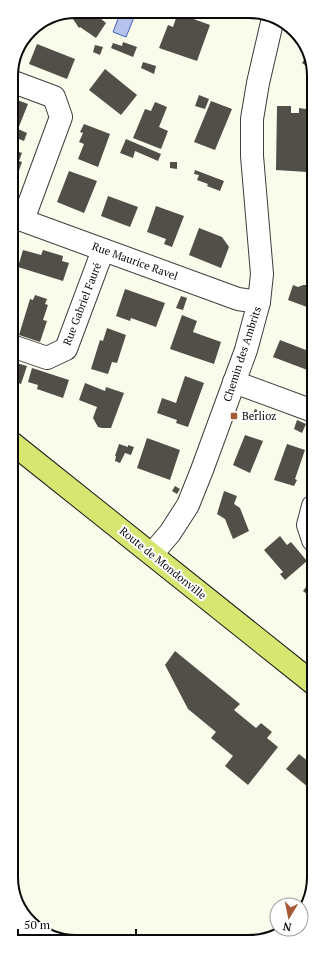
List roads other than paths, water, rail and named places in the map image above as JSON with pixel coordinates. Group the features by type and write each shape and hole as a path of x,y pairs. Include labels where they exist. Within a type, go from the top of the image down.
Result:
{"main road":[{"name":"Route de Mondonville","path":"18,448 307,678"}],"street":[{"name":"Chemin des Ambrits","path":"152,554 170,533 188,505 246,350 259,302 262,274 252,156 252,119 258,83 272,23"},
{"path":"18,84 54,97 62,117 18,216"},
{"name":"Rue Maurice Ravel","path":"18,218 238,298 259,302"},
{"name":"Rue Gabriel Fauré","path":"18,348 47,358 66,349 103,250"},
{"path":"234,382 307,409"}],"water":[{"path":"118,18 134,18 126,37 113,32"}],"place":[{"name":"Berlioz","path":"234,416"}]}
